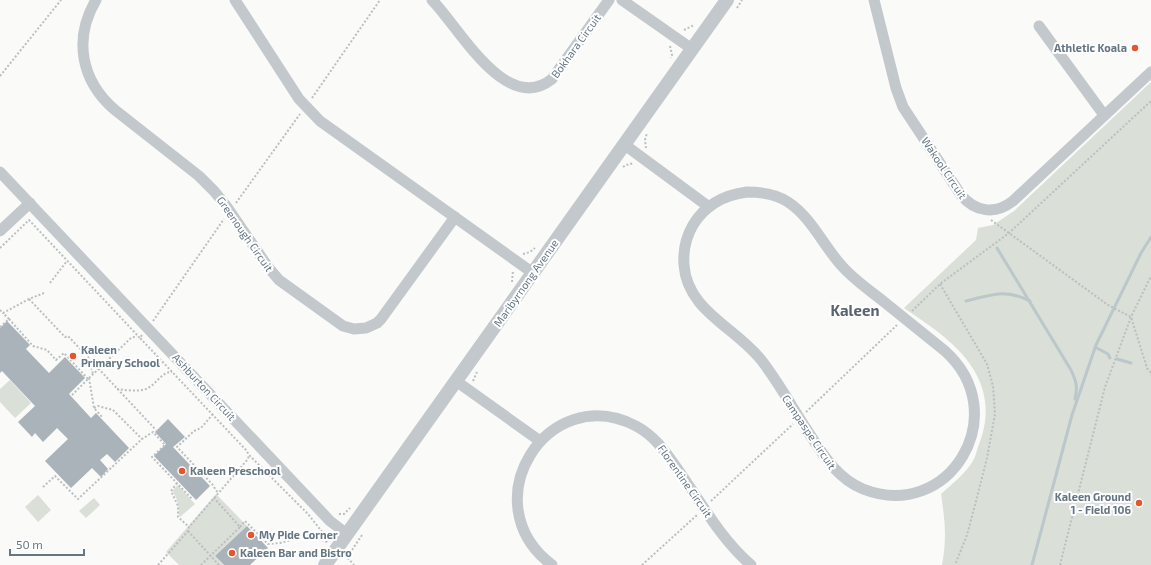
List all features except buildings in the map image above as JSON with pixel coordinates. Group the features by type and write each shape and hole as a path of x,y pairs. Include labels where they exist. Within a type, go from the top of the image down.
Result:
{"street":[{"name":"Greenough Circuit","path":"96,0 87,20 83,43 85,62 95,89 114,110 207,183 221,198 268,268 279,280 343,326 354,329 366,328 382,319 455,217"},
{"path":"235,0 306,107 329,127 533,272"},
{"name":"Bokhara Circuit","path":"432,0 487,65 509,83 526,89 543,86 552,79 609,0"},
{"path":"622,0 692,49"},
{"name":"Maribyrnong Avenue","path":"325,565 332,545 347,534 727,0"},
{"name":"Wakool Circuit","path":"874,0 896,88 903,107 961,195 969,204 980,209"},
{"path":"1039,26 1104,116"},
{"path":"980,209 991,210 1003,208 1008,205 1151,72"},
{"path":"625,145 709,207"},
{"name":"Ashburton Circuit","path":"0,172 330,521 347,534"},
{"name":"Campaspe Circuit","path":"747,192 773,195 788,202 801,213 849,273 952,357 964,372 972,390 975,419 971,438 964,456 952,471 936,483 919,491 900,495 871,492 853,484 837,473 825,458 756,353 702,306 688,285 684,268 684,251 686,242 694,223 702,212 709,207 723,198 747,192"},
{"path":"0,231 30,203"},
{"path":"456,381 540,441"},
{"name":"Florentine Circuit","path":"552,565 531,543 522,527 518,509 518,490 521,472 529,456 540,441 555,429 572,421 591,417 610,417 629,422 646,432 660,444 730,544 751,565"}],"path":[{"path":"0,76 61,0"},
{"path":"147,316 153,322 380,0"},
{"path":"670,60 672,55 671,42 678,32 687,29 697,22"},
{"path":"642,565 940,284 1009,233 1151,101"},
{"path":"980,209 985,215 1108,305 1131,317 1147,368 1151,373"},
{"path":"0,248 29,220 138,337 213,414 249,455 308,514 332,545"},
{"path":"508,287 512,281 513,267 520,255 530,252 539,243"},
{"path":"50,283 67,261"},
{"path":"1060,565 1104,387 1131,317 1151,276"},
{"path":"3,313 29,299 44,294"},
{"path":"29,299 65,337 68,336 156,430 142,439 78,499 56,476 43,488"},
{"path":"0,310 34,346 47,350 56,360 64,353 89,378 94,408 103,418"},
{"path":"0,327 9,319"},
{"path":"72,395 131,338 138,337 148,328"},
{"path":"89,359 93,374"},
{"path":"118,389 146,389 166,373 172,372"},
{"path":"94,408 98,406 113,410 142,439"},
{"path":"213,414 201,428 194,431 177,447 212,484 218,493"},
{"path":"153,432 165,445 152,457 192,499"},
{"path":"158,565 188,530 189,526 248,459 249,455"},
{"path":"178,484 171,491 178,506 178,517 189,526"},
{"path":"214,498 240,527"},
{"path":"336,513 344,514 352,506"},
{"path":"201,565 245,522 268,544 280,543 309,535 332,545"},
{"path":"188,530 219,565"}],"shaded area":[{"path":"1151,82 1151,565 942,565 945,546 945,530 941,494 970,466 976,454 983,432 985,418 983,390 971,366 962,354 940,334 904,308 976,240 978,228 993,225 1014,211"},
{"path":"10,380 31,403 15,418 0,402 0,389"},
{"path":"178,485 195,504 180,517 177,500 172,491"},
{"path":"216,494 247,526 215,556 223,565 179,565 166,552"},
{"path":"38,495 51,510 38,522 25,507"},
{"path":"94,498 100,505 86,518 79,511"}],"waterway":[{"path":"1032,565 1072,415 1096,345 1141,253 1151,237"},
{"path":"997,248 1071,370 1076,384 1075,399"},
{"path":"966,301 998,294 1013,295 1030,301"},
{"path":"1095,347 1108,354 1110,358"},
{"path":"1117,359 1131,363"}],"place":[{"name":"Athletic Koala","path":"1135,48"},
{"name":"Kaleen Primary School","path":"73,356"},
{"name":"Kaleen Preschool","path":"182,471"},
{"name":"Kaleen Ground 1 - Field 106","path":"1139,503"},
{"name":"My Pide Corner","path":"251,535"},
{"name":"Kaleen Bar and Bistro","path":"232,553"}],"district":[{"name":"Kaleen","path":"855,311"}]}
